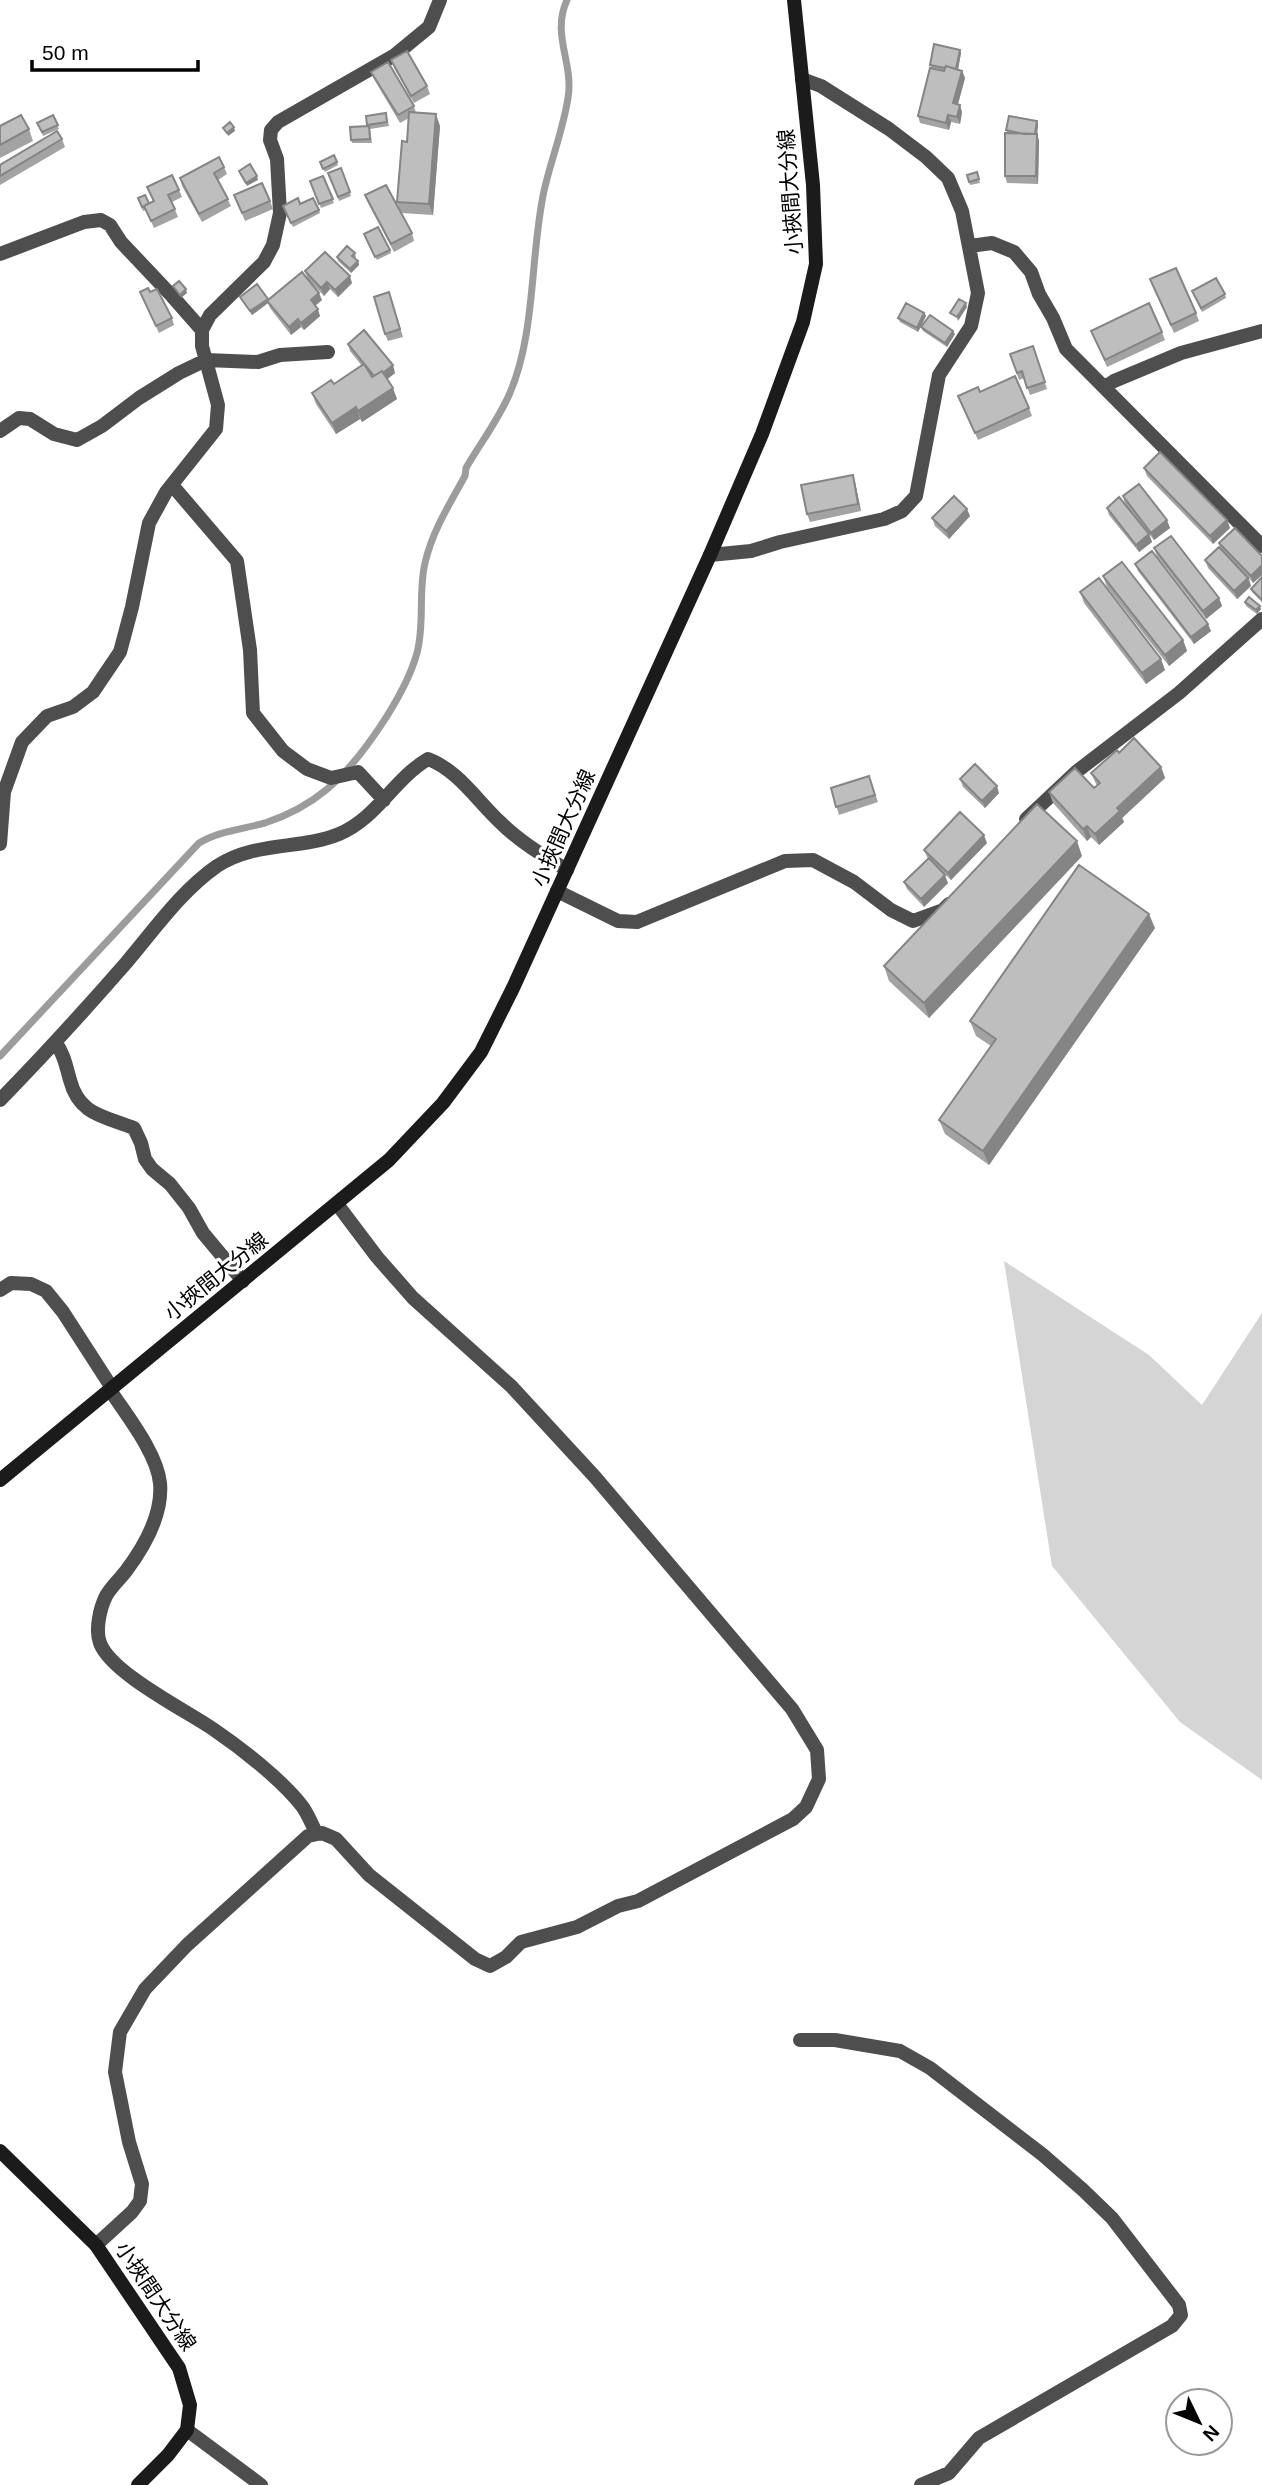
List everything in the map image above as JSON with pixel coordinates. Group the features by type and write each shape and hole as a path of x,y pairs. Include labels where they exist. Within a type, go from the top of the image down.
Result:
{"main road":[{"name":"小挾間大分線","path":"0,1480 389,1160 443,1103 481,1052 710,555 762,434 803,322 816,264 813,185 794,0"},
{"name":"小挾間大分線","path":"0,2151 96,2245 179,2368 190,2404 187,2430"},
{"path":"138,2485 169,2455 187,2430"}],"street":[{"path":"202,330 210,315 264,262 273,245 280,214 271,130 278,122 395,55 429,27 440,0"},
{"path":"710,555 751,551 884,519 902,511 916,496 939,375 971,326 978,293 962,211 948,178 926,157 888,129 821,86 802,79"},
{"path":"0,254 83,222 101,220 110,225 121,242 202,330 206,360 218,405 216,429 172,485 149,523 120,652 93,692 73,707 47,716 22,742 4,792 0,844"},
{"path":"970,246 992,243 1014,253 1031,272 1066,349 1262,546"},
{"path":"1105,387 1181,353 1262,331"},
{"path":"0,431 19,418 30,419 54,434 78,440 178,373 206,360 258,362 280,355 328,352"},
{"path":"172,485 237,561 250,650 253,713 284,751 307,769 331,778 358,772 384,800"},
{"path":"1014,832 1076,772 1179,693 1262,619"},
{"path":"0,1100 56,1043 188,890 216,867 240,853 338,834 370,816 417,766 428,759 440,764 502,824 528,845 567,870"},
{"path":"557,891 618,921 637,922 785,861 813,860 854,882 891,910 913,921 943,910 961,891"},
{"path":"56,1043 63,1052 73,1091 80,1104 100,1117 134,1128 145,1159 152,1169 170,1184 189,1208 203,1233 243,1281"},
{"path":"96,2245 132,2212 140,2201 142,2184 129,2143 115,2072 120,2032 145,1989 187,1945 308,1836 322,1833 336,1839 369,1875 475,1959 490,1966 506,1957 521,1942 577,1927 618,1906 638,1901 793,1819 806,1807 819,1779 817,1749 792,1709 730,1634 596,1477 511,1386 413,1298 377,1257 337,1204"},
{"path":"0,1290 12,1283 31,1284 46,1291 63,1312 155,1461 160,1484 158,1511 147,1538 106,1596 99,1622 100,1642 110,1659 129,1677 215,1731 285,1787 303,1808 317,1834"},
{"path":"800,2040 835,2040 900,2052 930,2068 1043,2155 1083,2190 1112,2218 1179,2305 1181,2315 1172,2326 979,2438 949,2473 921,2485"},
{"path":"187,2430 261,2485"}],"shaded area":[{"path":"1004,1261 1149,1355 1202,1405 1262,1313 1262,1780 1180,1722 1052,1566"}],"building":[{"path":"934,44 960,50 956,69 930,65"},
{"path":"407,51 427,86 411,96 391,60"},
{"path":"388,62 414,106 398,115 371,72"},
{"path":"946,66 962,71 953,103 960,105 957,117 948,115 946,123 918,116 930,68 944,71"},
{"path":"409,112 436,114 429,204 397,202 402,141 407,142"},
{"path":"386,113 387,122 367,125 366,116"},
{"path":"21,115 29,129 0,145 0,126"},
{"path":"53,115 58,125 42,132 37,123"},
{"path":"1009,116 1037,121 1035,134 1006,130"},
{"path":"230,122 234,127 227,133 223,128"},
{"path":"369,126 370,139 351,140 350,127"},
{"path":"57,131 62,139 0,176 0,165"},
{"path":"1005,133 1037,134 1036,176 1005,176"},
{"path":"334,155 337,162 323,169 320,162"},
{"path":"219,157 224,167 214,173 228,199 199,214 180,178"},
{"path":"250,164 257,176 246,183 239,171"},
{"path":"341,168 350,192 338,197 328,173"},
{"path":"977,172 979,179 969,182 967,175"},
{"path":"172,175 179,190 168,195 175,209 151,221 144,206 154,201 147,187"},
{"path":"323,176 333,199 319,204 310,181"},
{"path":"262,183 270,201 242,213 234,195"},
{"path":"386,185 412,233 391,244 365,195"},
{"path":"145,195 149,203 142,207 138,198"},
{"path":"298,198 300,204 313,198 319,210 291,223 283,206"},
{"path":"378,227 390,250 375,257 364,234"},
{"path":"347,246 355,253 352,256 358,261 350,269 337,257"},
{"path":"325,252 350,276 335,290 327,282 321,288 305,271"},
{"path":"1176,268 1196,313 1171,325 1150,279"},
{"path":"302,272 319,293 311,300 318,309 301,323 298,319 289,327 267,301"},
{"path":"1216,278 1225,294 1201,308 1192,291"},
{"path":"179,281 186,289 180,295 173,286"},
{"path":"257,284 268,299 250,311 240,297"},
{"path":"148,288 150,292 157,289 172,318 156,326 140,292"},
{"path":"389,292 400,329 385,334 374,297"},
{"path":"959,299 966,303 957,317 950,313"},
{"path":"906,303 924,313 917,328 898,318"},
{"path":"1149,303 1162,332 1105,360 1091,331"},
{"path":"930,315 953,331 945,343 921,327"},
{"path":"364,330 393,365 374,376 348,344"},
{"path":"1033,346 1045,382 1027,388 1022,371 1017,373 1010,354"},
{"path":"364,364 372,377 382,371 393,388 358,411 356,407 332,423 312,393 331,380 334,384"},
{"path":"1015,376 1029,408 975,433 958,396 978,387 980,392"},
{"path":"1160,452 1227,520 1210,536 1144,468"},
{"path":"853,475 858,504 807,514 801,485"},
{"path":"1139,484 1167,520 1151,533 1123,496"},
{"path":"954,496 967,509 946,531 932,518"},
{"path":"1119,497 1149,534 1136,545 1107,508"},
{"path":"1235,528 1262,556 1262,565 1251,576 1219,543"},
{"path":"1171,536 1219,598 1203,611 1154,548"},
{"path":"1219,547 1248,578 1234,591 1205,560"},
{"path":"1152,551 1208,624 1191,637 1135,564"},
{"path":"1122,562 1183,640 1165,655 1103,576"},
{"path":"1262,577 1262,600 1251,589"},
{"path":"1099,578 1161,659 1142,673 1080,592"},
{"path":"1249,597 1260,606 1256,610 1245,602"},
{"path":"1134,738 1161,767 1117,808 1120,811 1095,834 1087,826 1083,829 1049,792 1075,768 1094,788 1100,783 1091,773 1117,750 1119,753"},
{"path":"975,764 997,786 982,801 960,779"},
{"path":"869,776 875,795 836,807 831,788"},
{"path":"1037,804 1077,841 924,1003 884,966"},
{"path":"960,812 984,835 948,873 924,850"},
{"path":"929,858 945,875 921,899 904,882"},
{"path":"1079,865 1149,914 983,1151 939,1120 996,1039 970,1021"}],"waterway":[{"path":"0,1056 199,843 223,833 265,823 305,805 326,790 353,763 392,708 417,653 421,630 423,574 432,540 465,476 466,468 494,423 518,372 528,321 544,191 568,98 568,73 561,25 567,0"}]}
